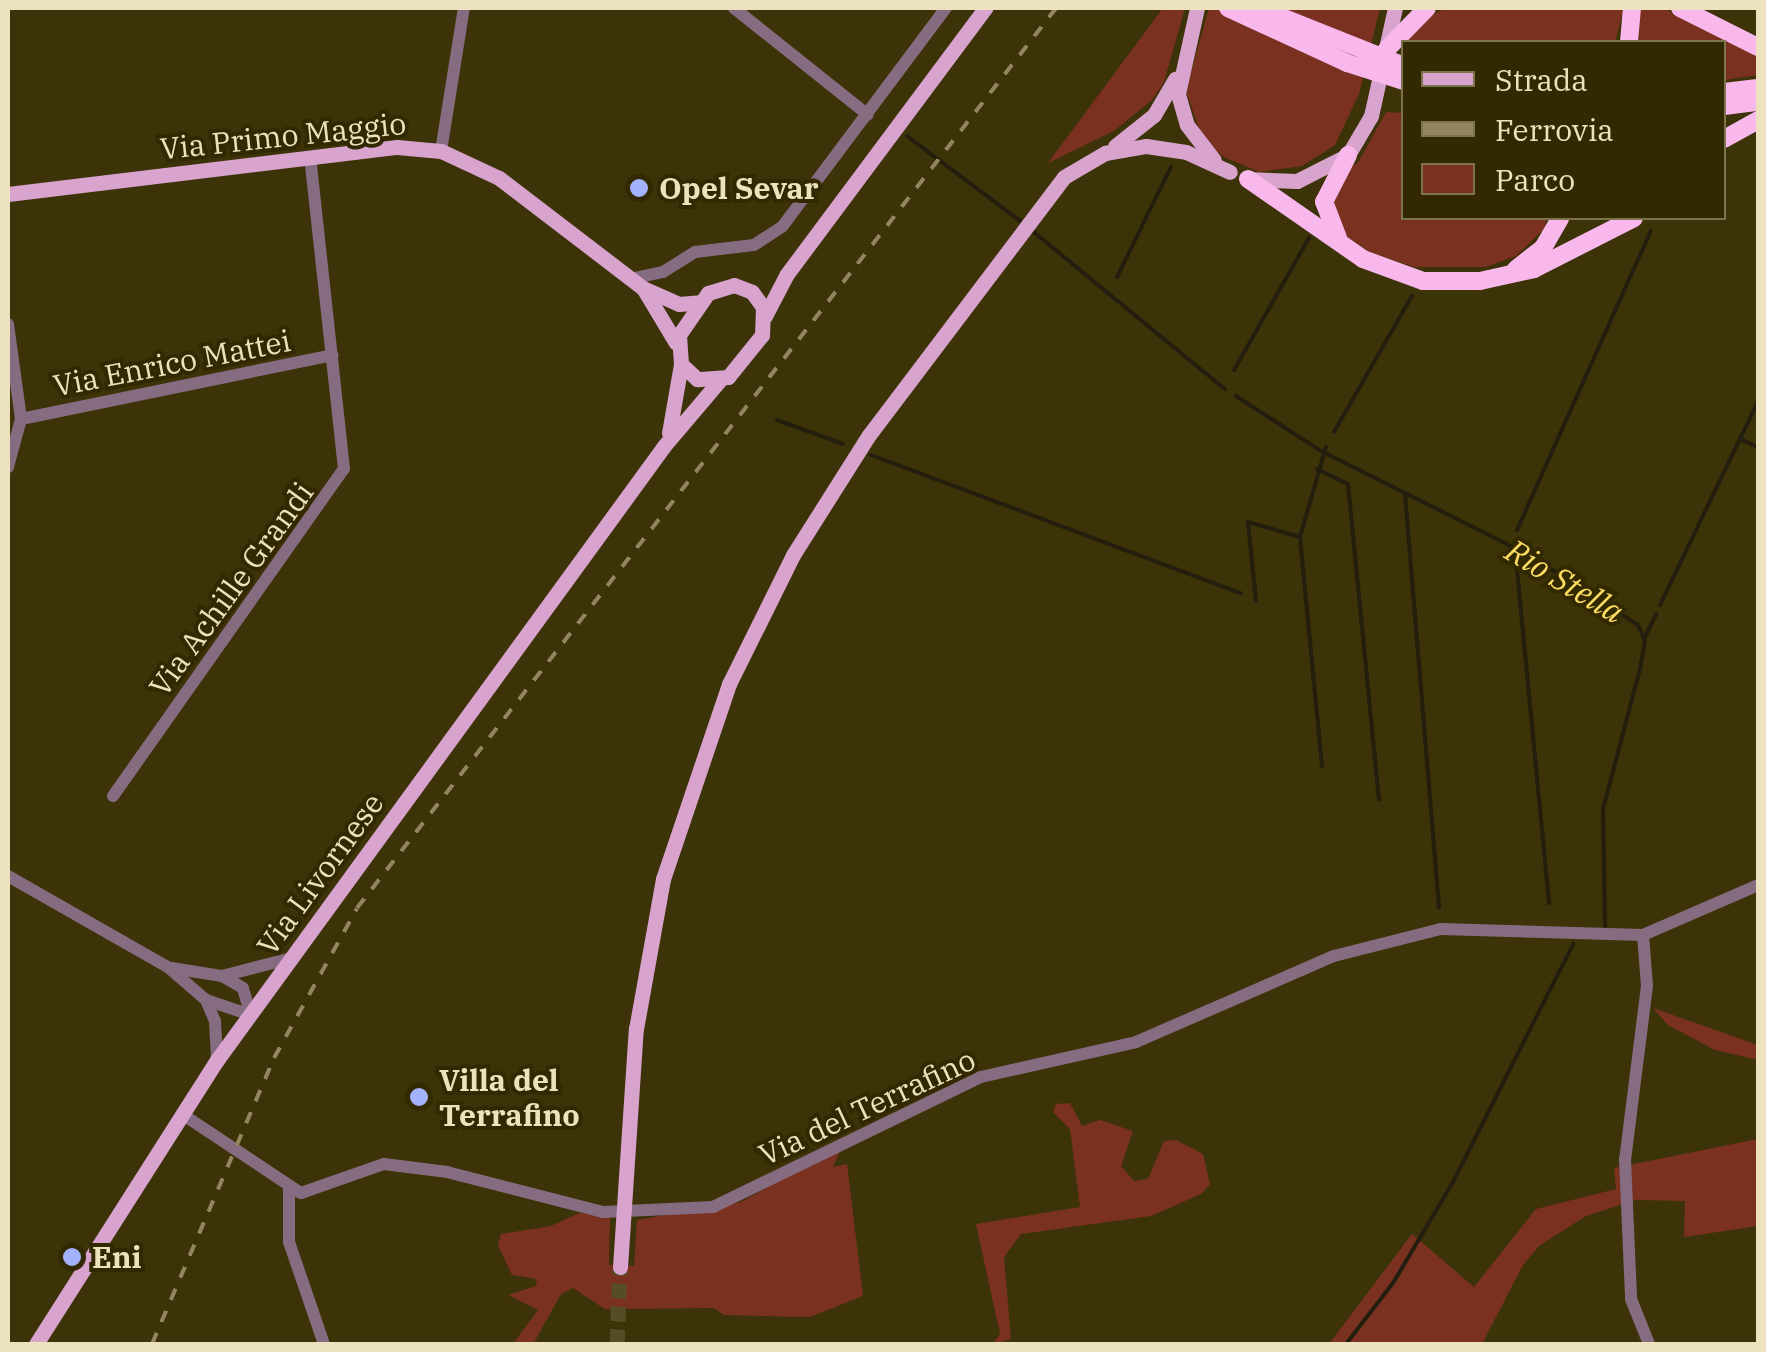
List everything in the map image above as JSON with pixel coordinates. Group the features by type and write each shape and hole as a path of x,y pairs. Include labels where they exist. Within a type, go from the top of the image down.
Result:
{"highway":[{"path":"1228,8 1316,50 1401,80"},
{"path":"1259,8 1401,65"},
{"path":"1387,49 1427,8"},
{"path":"1629,40 1632,8"},
{"path":"1680,8 1758,48"},
{"path":"1726,92 1758,88"},
{"path":"1726,106 1758,102"},
{"path":"1726,138 1758,120"},
{"path":"1348,155 1328,185 1324,210 1352,253"},
{"path":"1239,175 1352,253 1423,282 1490,279 1560,260 1630,220"},
{"path":"1490,279 1534,256 1559,220"}],"main road":[{"name":"Via Livornese","path":"36,1344 217,1060 664,446 756,344 765,316 787,274 985,8"},
{"path":"620,1267 636,1029 655,915 682,813 729,684 819,511 1028,222 1064,177 1105,153 1154,115 1179,70 1198,8"},
{"path":"1105,153 1168,148 1239,175 1297,181 1348,155 1371,116 1395,8"},
{"path":"1179,70 1187,125 1239,175"},
{"name":"Via Primo Maggio","path":"8,194 396,147 441,152 500,178 636,283 679,304 700,302"},
{"path":"676,343 700,302 724,286 744,288 787,274"},
{"name":"Via Primo Maggio","path":"636,283 676,343"},
{"path":"744,288 765,316"},
{"name":"Via Livornese","path":"664,446 679,400 676,343"},
{"path":"680,364 697,379 720,380"}],"street":[{"path":"441,152 464,8"},
{"path":"734,8 868,114"},
{"path":"636,283 695,252 754,244 773,235 946,8"},
{"name":"Via Achille Grandi","path":"113,796 341,477 345,453 310,158"},
{"path":"662,297 663,272"},
{"path":"8,324 21,419 8,467"},
{"name":"Via Enrico Mattei","path":"21,419 333,355"},
{"path":"8,876 169,968 206,1000 251,1015"},
{"name":"Via del Terrafino","path":"289,1186 311,1192 384,1164 448,1172 604,1212 713,1206 981,1077 1136,1042 1334,956 1441,929 1643,935 1758,885"},
{"path":"1643,935 1648,986 1630,1093 1626,1200 1630,1299 1648,1344"},
{"path":"222,976 292,958"},
{"path":"169,968 222,976 243,988 251,1015"},
{"path":"206,1000 216,1021 217,1060"},
{"path":"182,1114 289,1186 289,1242 324,1344"}],"green space":[{"path":"1163,8 1185,8 1164,82 1152,100 1114,131 1048,163"},
{"path":"1209,8 1380,8 1359,94 1335,145 1302,166 1259,172 1224,157 1202,138 1186,91"},
{"path":"1446,8 1622,8 1623,12 1616,40 1402,40 1409,27"},
{"path":"1640,8 1663,8 1725,40 1639,40"},
{"path":"1726,40 1758,57 1758,75 1726,80"},
{"path":"1386,112 1401,113 1401,220 1546,220 1544,229 1516,256 1486,267 1414,267 1370,252 1340,232 1330,205 1340,176 1359,161"},
{"path":"1653,1008 1758,1045 1758,1060 1715,1050 1668,1025"},
{"path":"1070,1103 1082,1126 1100,1120 1133,1131 1121,1166 1134,1181 1148,1179 1164,1141 1176,1140 1203,1154 1210,1184 1201,1194 1151,1216 1021,1234 1004,1257 1011,1339 993,1344 1000,1334 976,1224 1080,1207 1070,1129 1053,1112 1056,1104"},
{"path":"1758,1139 1758,1226 1684,1237 1685,1201 1636,1200 1586,1216 1539,1246 1523,1265 1482,1344 1329,1344 1412,1234 1474,1287 1536,1209 1616,1189 1614,1168"},
{"path":"842,1146 833,1167 847,1164 863,1296 810,1317 724,1315 714,1308 605,1309 573,1288 561,1294 533,1344 513,1344 538,1310 508,1295 536,1286 537,1279 512,1275 498,1245 501,1234 551,1226 579,1213 610,1217 609,1265 634,1266 637,1220 741,1202"}],"waterway":[{"name":"Rio Stella","path":"907,136 1023,223"},
{"path":"1117,277 1171,167"},
{"name":"Rio Stella","path":"1030,229 1225,389"},
{"path":"1517,530 1651,231"},
{"path":"1234,370 1309,238"},
{"path":"1334,432 1412,296"},
{"name":"Rio Stella","path":"1236,396 1321,451 1527,554 1638,625 1645,641 1640,669 1603,809 1605,928"},
{"path":"1660,605 1758,401"},
{"path":"777,420 843,444"},
{"path":"1740,439 1758,447"},
{"path":"1322,766 1300,537 1326,447"},
{"path":"871,455 1241,593"},
{"path":"1317,469 1348,484 1379,799"},
{"path":"1405,494 1439,908"},
{"path":"1256,601 1248,522 1300,537"},
{"path":"1515,549 1549,903"},
{"path":"1644,639 1656,614"},
{"name":"Rio Stella","path":"1346,1344 1393,1283 1453,1182 1573,944"}],"tunnel":[{"path":"617,1344 620,1267"}],"railway":[{"path":"152,1344 274,1058 357,908 1056,8"}],"place":[{"name":"Opel Sevar","path":"639,188"},
{"name":"Villa del Terrafino","path":"419,1097"},
{"name":"Eni","path":"72,1257"}]}
